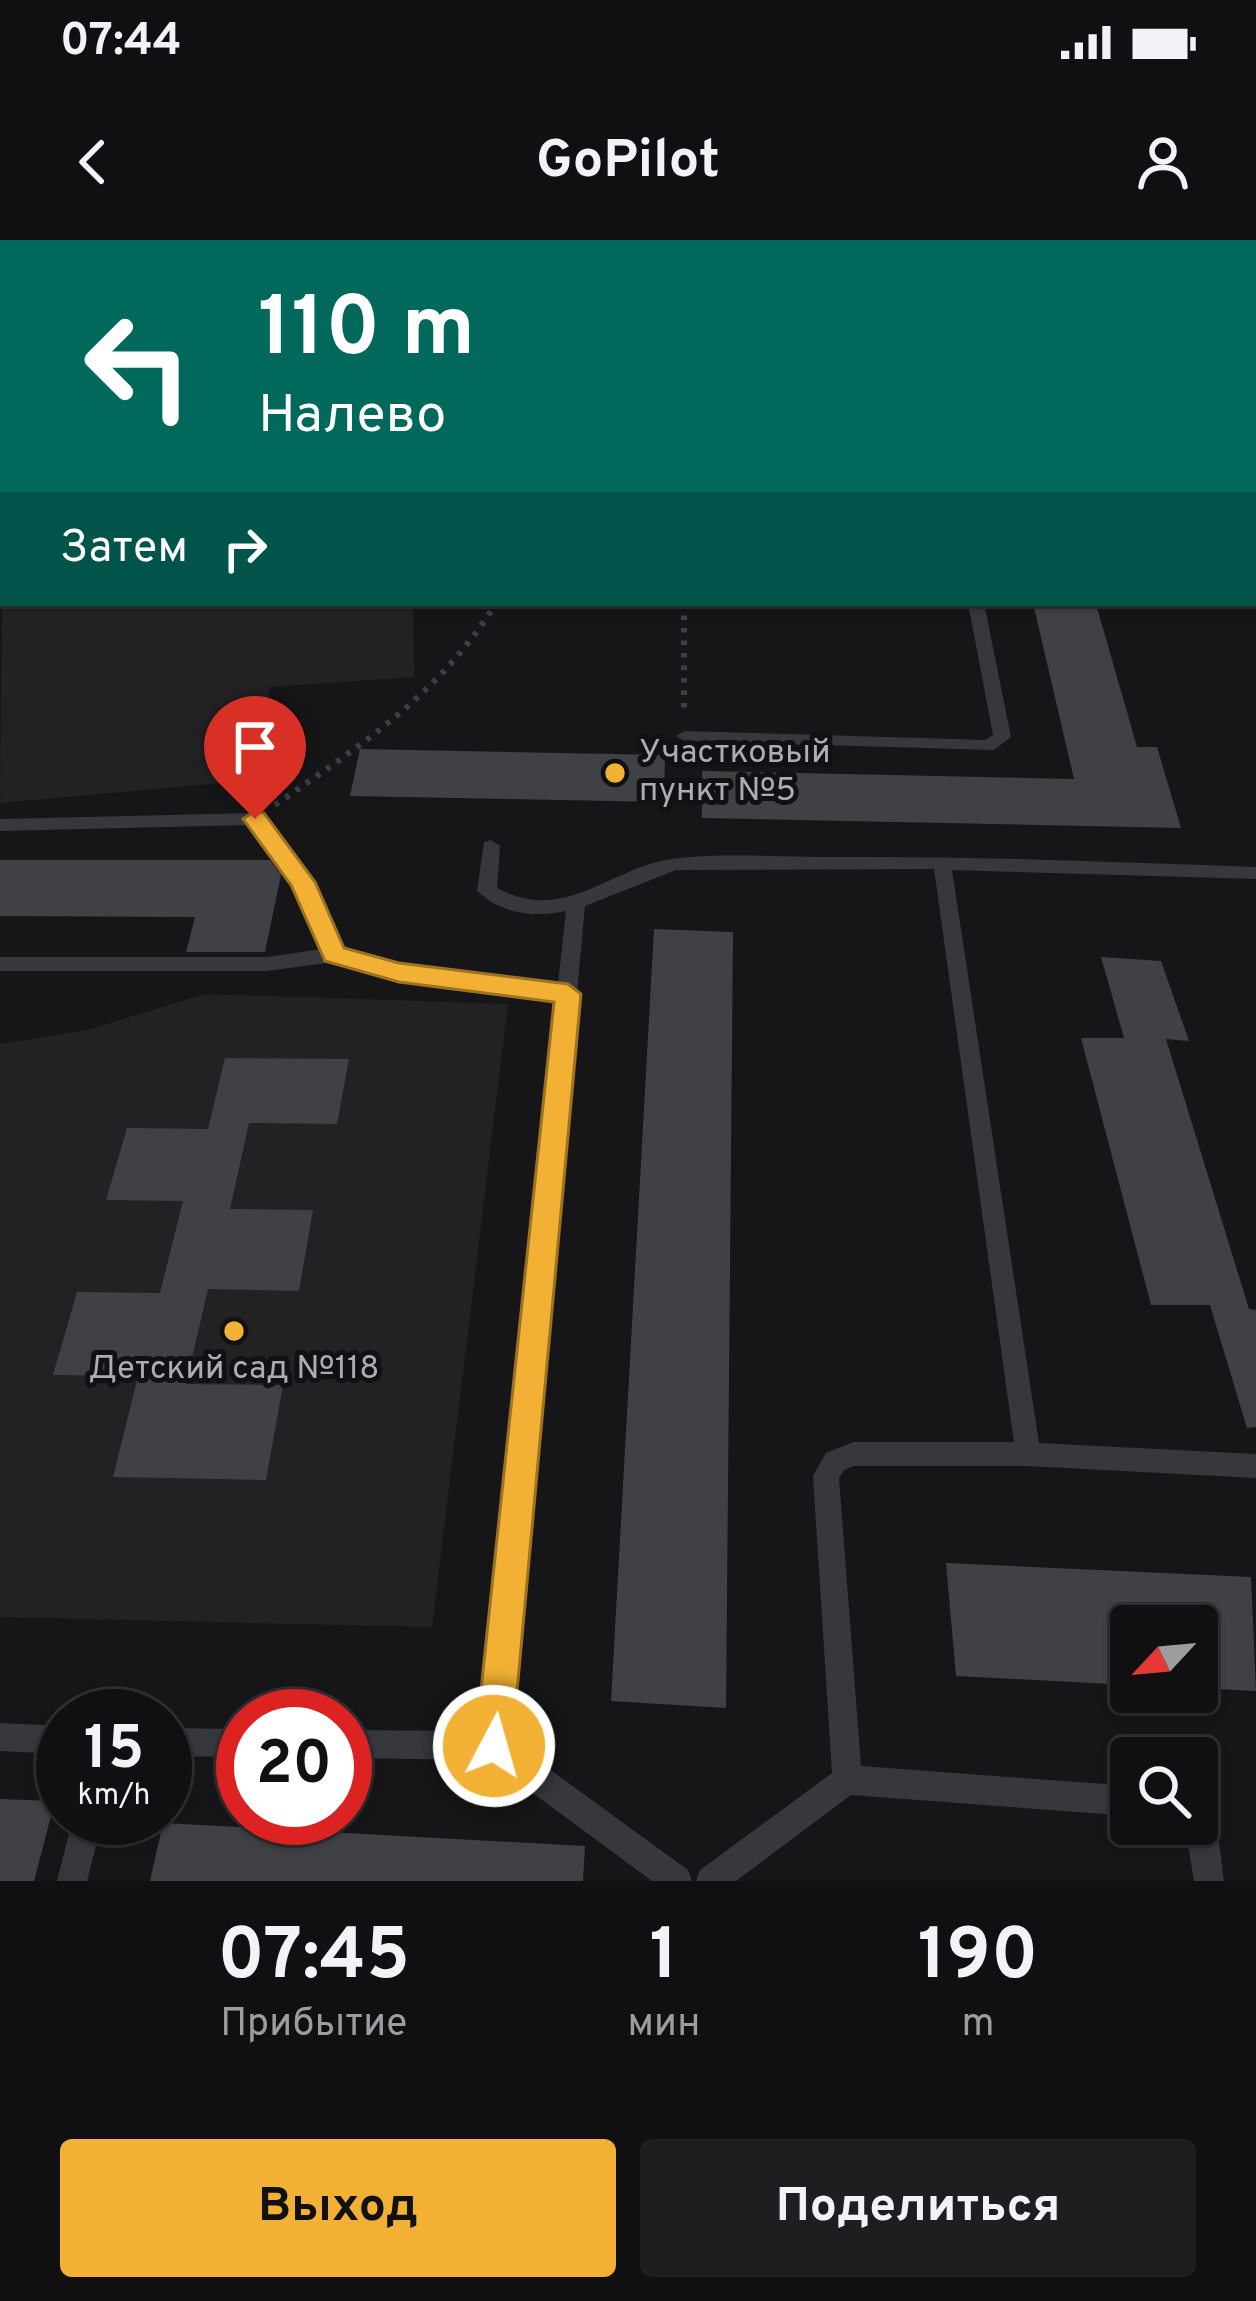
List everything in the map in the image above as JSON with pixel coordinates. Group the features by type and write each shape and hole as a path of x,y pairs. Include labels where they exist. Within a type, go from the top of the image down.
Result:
{"lane":[{"path":"685,736 988,746 1002,737 977,606"},
{"path":"0,825 255,819 302,882 334,955"},
{"path":"491,847 487,891 506,905 576,906 644,871 676,864 942,863 1256,873"},
{"path":"942,863 1028,1454"},
{"path":"494,1746 576,906"},
{"path":"0,964 267,964 334,955 399,972 568,994"},
{"path":"847,1780 826,1476 835,1461 854,1454 1028,1454 1256,1466"},
{"path":"0,1737 36,1739"},
{"path":"372,1744 494,1746 677,1881"},
{"path":"711,1881 847,1780 1110,1799"},
{"path":"72,1881 81,1845"},
{"path":"1203,1845 1209,1881"}],"path":[{"path":"255,819 423,701 473,645 494,606"},
{"path":"684,606 685,736"}],"shaded area":[{"path":"2,606 413,606 414,677 269,687 266,779 0,803"},
{"name":"Детский сад №118","path":"205,994 508,1004 432,1627 0,1617 0,1044 87,1030"}],"building":[{"path":"1034,606 1097,606 1137,747 1157,747 1181,828 702,818 702,771 1074,779"},
{"path":"360,749 665,755 664,802 350,796"},
{"path":"0,860 270,860 281,875 265,952 186,952 195,917 0,916"},
{"path":"654,929 733,932 726,1708 611,1701"},
{"path":"1101,957 1161,961 1189,1041 1166,1039 1249,1309 1256,1310 1256,1427 1247,1428 1210,1305 1151,1305 1081,1038 1124,1038"},
{"path":"225,1058 349,1059 337,1124 249,1123 230,1209 313,1210 299,1291 208,1289 186,1384 283,1385 266,1480 113,1477 138,1376 53,1375 77,1292 160,1293 183,1201 106,1200 127,1128 208,1129"},
{"path":"946,1563 1251,1577 1256,1691 1218,1689 1218,1605 1110,1605 1110,1684 956,1676"},
{"path":"0,1799 36,1800 36,1845 43,1845 34,1881 0,1881"},
{"path":"192,1825 216,1826 216,1845 372,1845 372,1834 585,1846 583,1881 150,1881 158,1845 192,1845"}],"place":[{"name":"Участковый пункт №5","path":"615,773"},
{"name":"Детский сад №118","path":"234,1331"}],"route":[{"path":"255,819 302,882 334,955 399,972 568,994 494,1746"}]}
